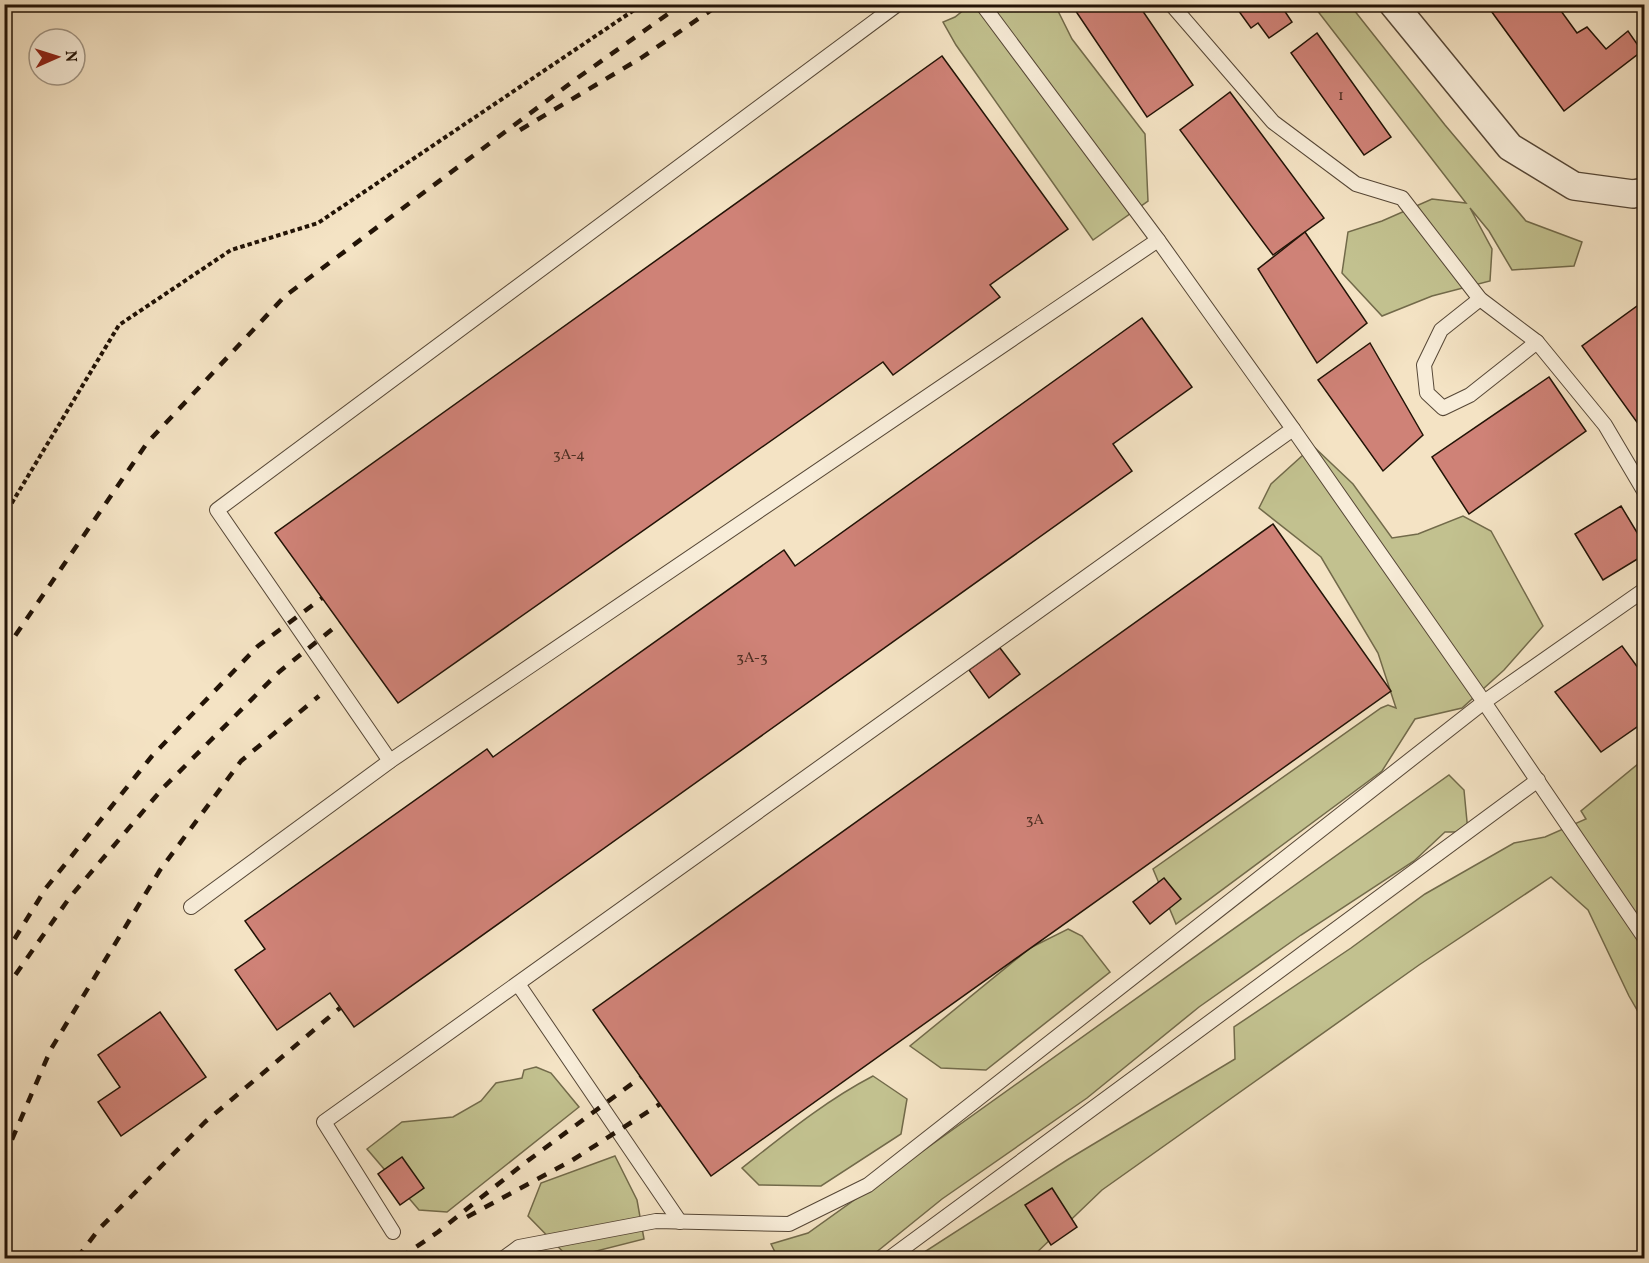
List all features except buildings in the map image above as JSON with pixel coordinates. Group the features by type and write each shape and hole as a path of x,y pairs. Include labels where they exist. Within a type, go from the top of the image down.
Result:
{"street":[{"path":"1393,4 1510,147 1574,186 1633,194 1644,192"}],"lane":[{"path":"390,761 217,510 898,4"},
{"path":"982,4 1158,240 1293,429 1538,780 1644,937"},
{"path":"1171,4 1273,122 1356,184 1402,198 1480,299 1537,342 1605,425 1644,491"},
{"path":"191,907 390,761 1158,240"},
{"path":"1480,299 1441,330 1424,365 1427,393 1443,408 1470,394 1537,342"},
{"path":"393,1232 324,1122 1293,429"},
{"path":"504,1258 519,1247 656,1221 789,1224 868,1185 1484,702 1644,591"},
{"path":"890,1258 1538,780"},
{"path":"518,984 680,1222"}],"path":[{"path":"4,516 119,325 231,250 318,223 643,4"}],"shaded area":[{"path":"970,5 1055,5 1072,39 1145,134 1148,201 1093,240 956,45 943,22 955,17"},
{"path":"1313,5 1350,5 1445,125 1526,221 1582,242 1574,266 1512,270 1489,231 1470,208 1492,249 1490,281 1432,296 1382,316 1342,273 1348,232 1382,221 1432,199 1466,203"},
{"path":"1313,446 1353,484 1392,538 1418,534 1463,516 1491,531 1543,626 1504,670 1462,708 1415,719 1382,771 1176,924 1153,869 1381,708 1388,705 1396,708 1378,653 1321,557 1259,508 1271,484"},
{"path":"1644,759 1644,1022 1588,910 1551,877 1419,965 1102,1190 1031,1258 915,1258 1067,1160 1235,1059 1234,1027 1351,948 1425,894 1514,843 1545,837 1586,819 1581,811"},
{"path":"1449,775 1464,790 1468,832 1445,832 1414,861 1301,935 1199,1007 1087,1098 942,1199 869,1258 778,1258 771,1244 808,1233"},
{"path":"1068,929 1082,936 1110,972 986,1070 941,1068 910,1046 1030,948"},
{"path":"536,1067 551,1073 579,1107 447,1212 419,1210 367,1149 402,1122 453,1117 481,1101 496,1083 522,1078 524,1070"},
{"path":"873,1076 907,1099 901,1134 821,1186 759,1185 742,1168 822,1107"},
{"path":"615,1156 637,1200 644,1239 569,1258 528,1216 541,1183"}],"railway":[{"path":"4,652 147,443 285,296 576,79 682,4"},
{"path":"520,130 641,58 720,4"},
{"path":"4,956 46,888 152,756 258,646 322,598"},
{"path":"4,991 70,897 163,788 279,672 340,623"},
{"path":"4,1158 51,1049 160,870 241,761 319,696"},
{"path":"77,1258 99,1229 205,1122 340,1008"},
{"path":"400,1258 438,1232 522,1165 641,1077"},
{"path":"467,1217 571,1161 660,1104"}]}
